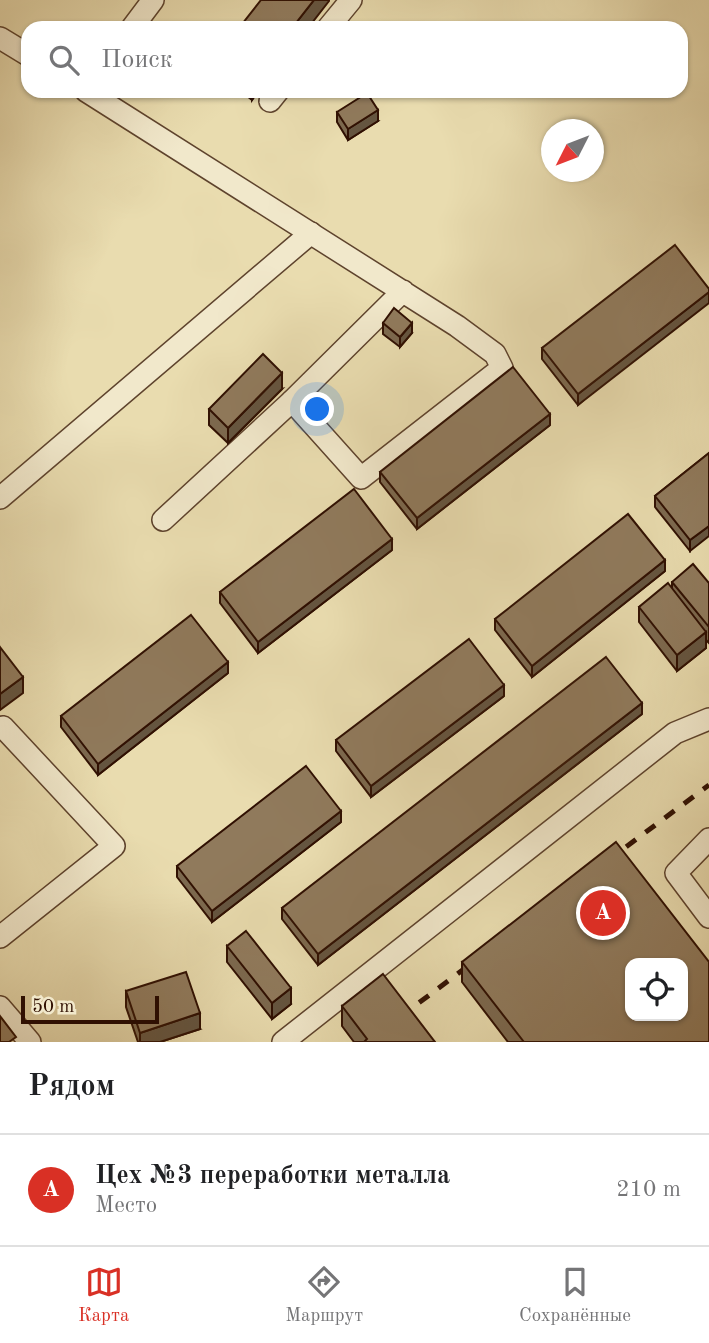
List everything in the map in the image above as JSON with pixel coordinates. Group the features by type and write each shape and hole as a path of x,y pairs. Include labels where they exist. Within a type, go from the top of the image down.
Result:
{"lane":[{"path":"137,21 153,0"},
{"path":"334,21 351,0"},
{"path":"0,38 21,51"},
{"path":"97,98 457,326 495,354 502,368 361,478 292,401"},
{"path":"0,498 311,233"},
{"path":"163,520 292,401 403,291"},
{"path":"283,1042 676,733 709,719"},
{"path":"0,729 3,727 114,846 0,937"},
{"path":"709,839 677,873 709,917"},
{"path":"0,1007 30,1042"}],"building":[{"path":"261,0 314,0 298,21 244,21"},
{"path":"359,98 370,98 378,110 348,129 337,112"},
{"path":"675,245 709,292 578,394 542,348"},
{"path":"394,308 412,323 400,337 383,323"},
{"path":"263,354 282,373 228,428 209,409"},
{"path":"513,367 550,414 417,518 380,472"},
{"path":"709,453 709,526 690,540 655,496"},
{"path":"354,489 392,539 258,642 220,592"},
{"path":"628,514 665,560 532,666 495,619"},
{"path":"693,564 709,583 709,627 672,582"},
{"path":"668,583 706,632 677,655 639,607"},
{"path":"191,615 228,662 98,764 61,716"},
{"path":"469,639 504,685 371,786 336,740"},
{"path":"0,647 23,677 0,694"},
{"path":"606,657 642,703 318,954 282,908"},
{"path":"306,766 341,811 212,911 177,866"},
{"path":"616,842 709,962 709,1042 524,1042 462,962"},
{"path":"246,931 291,988 272,1003 227,946"},
{"path":"186,972 200,1013 140,1033 126,991"},
{"path":"383,974 435,1042 364,1042 367,1039 342,1006"},
{"path":"0,1016 16,1037 9,1042 0,1042"}],"railway":[{"path":"607,861 709,785"},
{"path":"400,1017 476,960"}],"place":[{"name":"Цех №3 переработки металла","path":"603,913"}]}
